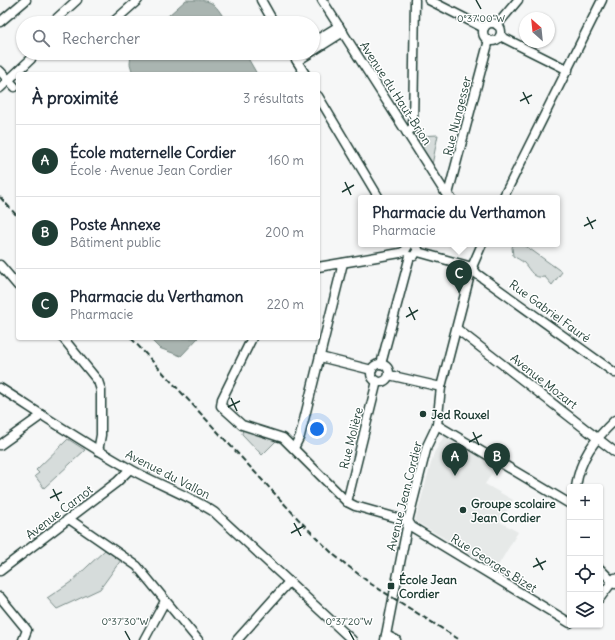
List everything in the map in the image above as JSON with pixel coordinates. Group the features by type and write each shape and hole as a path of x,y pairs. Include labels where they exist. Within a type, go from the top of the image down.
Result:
{"street":[{"path":"0,22 26,0"},
{"path":"59,16 77,0"},
{"path":"260,0 270,16"},
{"name":"Avenue du Haut-Brion","path":"322,0 447,195"},
{"path":"407,133 413,127 414,0"},
{"path":"429,0 484,28"},
{"path":"497,25 518,0"},
{"path":"505,195 602,0"},
{"path":"119,16 134,1"},
{"path":"484,28 489,24 497,25"},
{"path":"497,25 500,29 500,36"},
{"path":"484,28 484,34 489,40 494,40 500,36"},
{"path":"320,39 341,29"},
{"path":"320,46 341,29"},
{"path":"500,36 568,70"},
{"name":"Rue Nungesser","path":"450,195 489,40"},
{"path":"17,72 30,60"},
{"path":"298,60 304,72"},
{"path":"0,71 15,87"},
{"path":"0,88 16,73"},
{"path":"320,99 377,195"},
{"name":"Avenue Jean Cordier","path":"386,637 408,521 427,446 437,425 441,387 472,267 481,247"},
{"path":"320,267 400,253 413,248 472,267"},
{"path":"381,364 413,248"},
{"path":"294,448 300,436 343,263"},
{"path":"0,265 16,284"},
{"name":"Rue Gabriel Fauré","path":"472,267 478,274 615,373"},
{"name":"Avenue Mozart","path":"457,329 615,452"},
{"path":"65,340 98,381 101,390 101,441 98,451"},
{"path":"251,340 222,399 221,406 242,425 283,438 347,502 355,506 408,521"},
{"path":"320,357 372,370"},
{"path":"372,370 381,364"},
{"path":"381,364 387,367 389,375"},
{"path":"372,370 372,375 377,381 383,381 389,375"},
{"path":"389,375 441,387"},
{"name":"Rue Molière","path":"347,502 377,381"},
{"name":"Avenue du Vallon","path":"0,388 98,451 214,512 288,583 352,640"},
{"path":"0,445 42,415"},
{"path":"577,484 582,464 597,438 615,420"},
{"path":"437,425 567,502"},
{"name":"Avenue Carnot","path":"0,571 117,482 130,469"},
{"path":"69,519 137,566 198,640"},
{"name":"Rue Georges Bizet","path":"408,521 412,527 567,621"},
{"path":"603,572 614,581 603,594"},
{"path":"237,640 288,583"},
{"path":"0,597 27,630 22,640"},
{"path":"144,640 166,601"},
{"path":"386,637 396,640"}],"shaded area":[{"path":"186,0 201,0 207,1 215,6 222,16 168,16"},
{"path":"130,60 249,60 256,72 132,72"},
{"path":"438,135 432,165 417,143 417,136"},
{"path":"512,247 527,247 562,272 552,285 545,277 535,276 524,263 513,256"},
{"path":"151,340 196,340 181,356 159,348"},
{"path":"243,429 277,440 262,455 242,434"},
{"name":"Groupe scolaire Jean Cordier","path":"445,435 497,466 485,484 513,500 500,522 518,532 496,569 415,521 434,453"},
{"path":"68,439 85,450 44,488 35,476 39,473 36,470"},
{"path":"105,550 121,560 100,589 57,609 47,598 71,582"}],"railway":[{"path":"0,197 16,215"},
{"path":"133,340 301,522 334,555 371,584 460,640"}],"place":[{"name":"Pharmacie du Verthamon","path":"459,293"},
{"name":"Jed Rouxel","path":"423,414"},
{"name":"École maternelle Cordier","path":"455,476"},
{"name":"Poste Annexe","path":"497,476"},
{"name":"Groupe scolaire Jean Cordier","path":"463,510"},
{"name":"École Jean Cordier","path":"391,586"}]}
